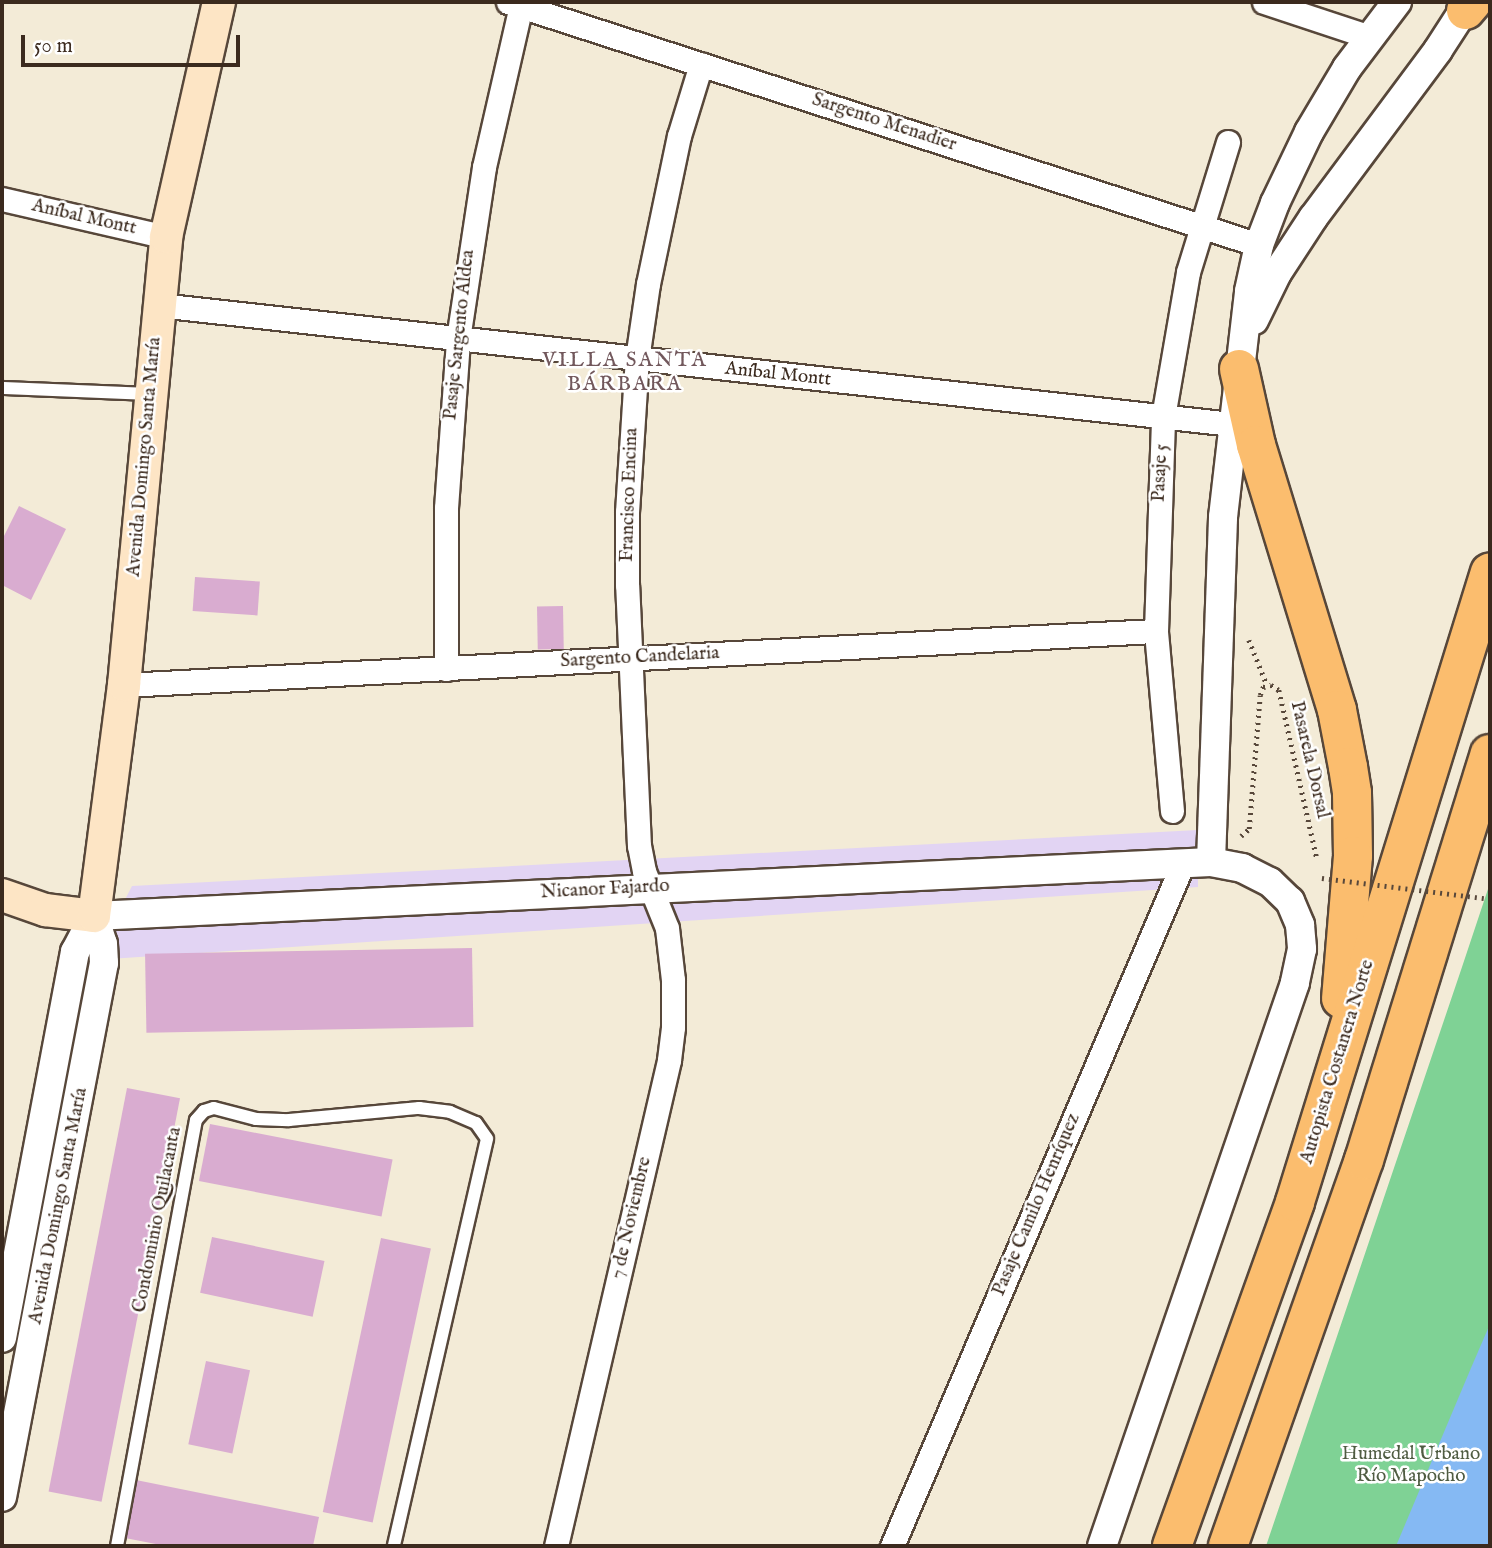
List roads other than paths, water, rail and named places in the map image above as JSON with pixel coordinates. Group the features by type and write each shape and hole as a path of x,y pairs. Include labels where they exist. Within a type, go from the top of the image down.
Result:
{"highway":[{"path":"1239,362 1250,422 1338,710 1352,793 1353,856 1345,956 1318,1125"},
{"name":"Autopista Costanera Norte","path":"1172,1546 1257,1314 1490,572"},
{"path":"1228,1546 1364,1160 1490,754"}],"main road":[{"name":"Avenida Domingo Santa María","path":"94,916 124,685 166,237 219,2"},
{"name":"Nicanor Fajardo","path":"2,895 46,911 94,916"}],"street":[{"path":"1264,2 1370,37"},
{"path":"1211,862 1223,517 1231,424 1249,291 1259,245 1309,132 1370,37 1397,2"},
{"name":"Sargento Menadier","path":"514,4 1259,245"},
{"name":"Pasaje Sargento Aldea","path":"446,669 446,508 458,339 484,167 514,4"},
{"path":"1239,362 1266,294 1293,247 1469,4"},
{"name":"Francisco Encina","path":"652,888 644,871 639,846 630,659 627,512 637,359 661,210 679,136 701,64"},
{"name":"Pasaje 5","path":"1172,811 1156,631 1163,417 1178,318 1200,226 1228,142"},
{"name":"Aníbal Montt","path":"2,199 166,237"},
{"name":"Aníbal Montt","path":"159,305 1231,424"},
{"name":"Sargento Candelaria","path":"124,685 1156,631"},
{"name":"Nicanor Fajardo","path":"94,916 1183,863 1211,862 1250,870 1285,894 1294,908 1300,925 1300,963 1271,1058 1102,1546"},
{"name":"Pasaje Camilo Henríquez","path":"891,1546 1183,863"},
{"name":"7 de Noviembre","path":"556,1546 669,1060 673,1027 673,980 667,928 652,888"},
{"name":"Avenida Domingo Santa María","path":"2,1338 75,952 94,916"},
{"name":"Avenida Domingo Santa María","path":"2,1497 85,1073 105,954 94,916"},
{"path":"54,1068 85,1073"}],"lane":[{"path":"3,388 150,394"},
{"name":"Condominio Quilacanta","path":"117,1546 196,1120 204,1111 214,1108 256,1119 289,1120 419,1108 450,1112 476,1123 487,1139 394,1546"}],"water":[{"path":"1490,1324 1490,1546 1396,1546 1471,1368"}],"district":[{"name":"VILLA SANTA BÁRBARA","path":"625,373"}],"park label":[{"name":"Humedal Urbano Río Mapocho","path":"1411,1466"}]}
